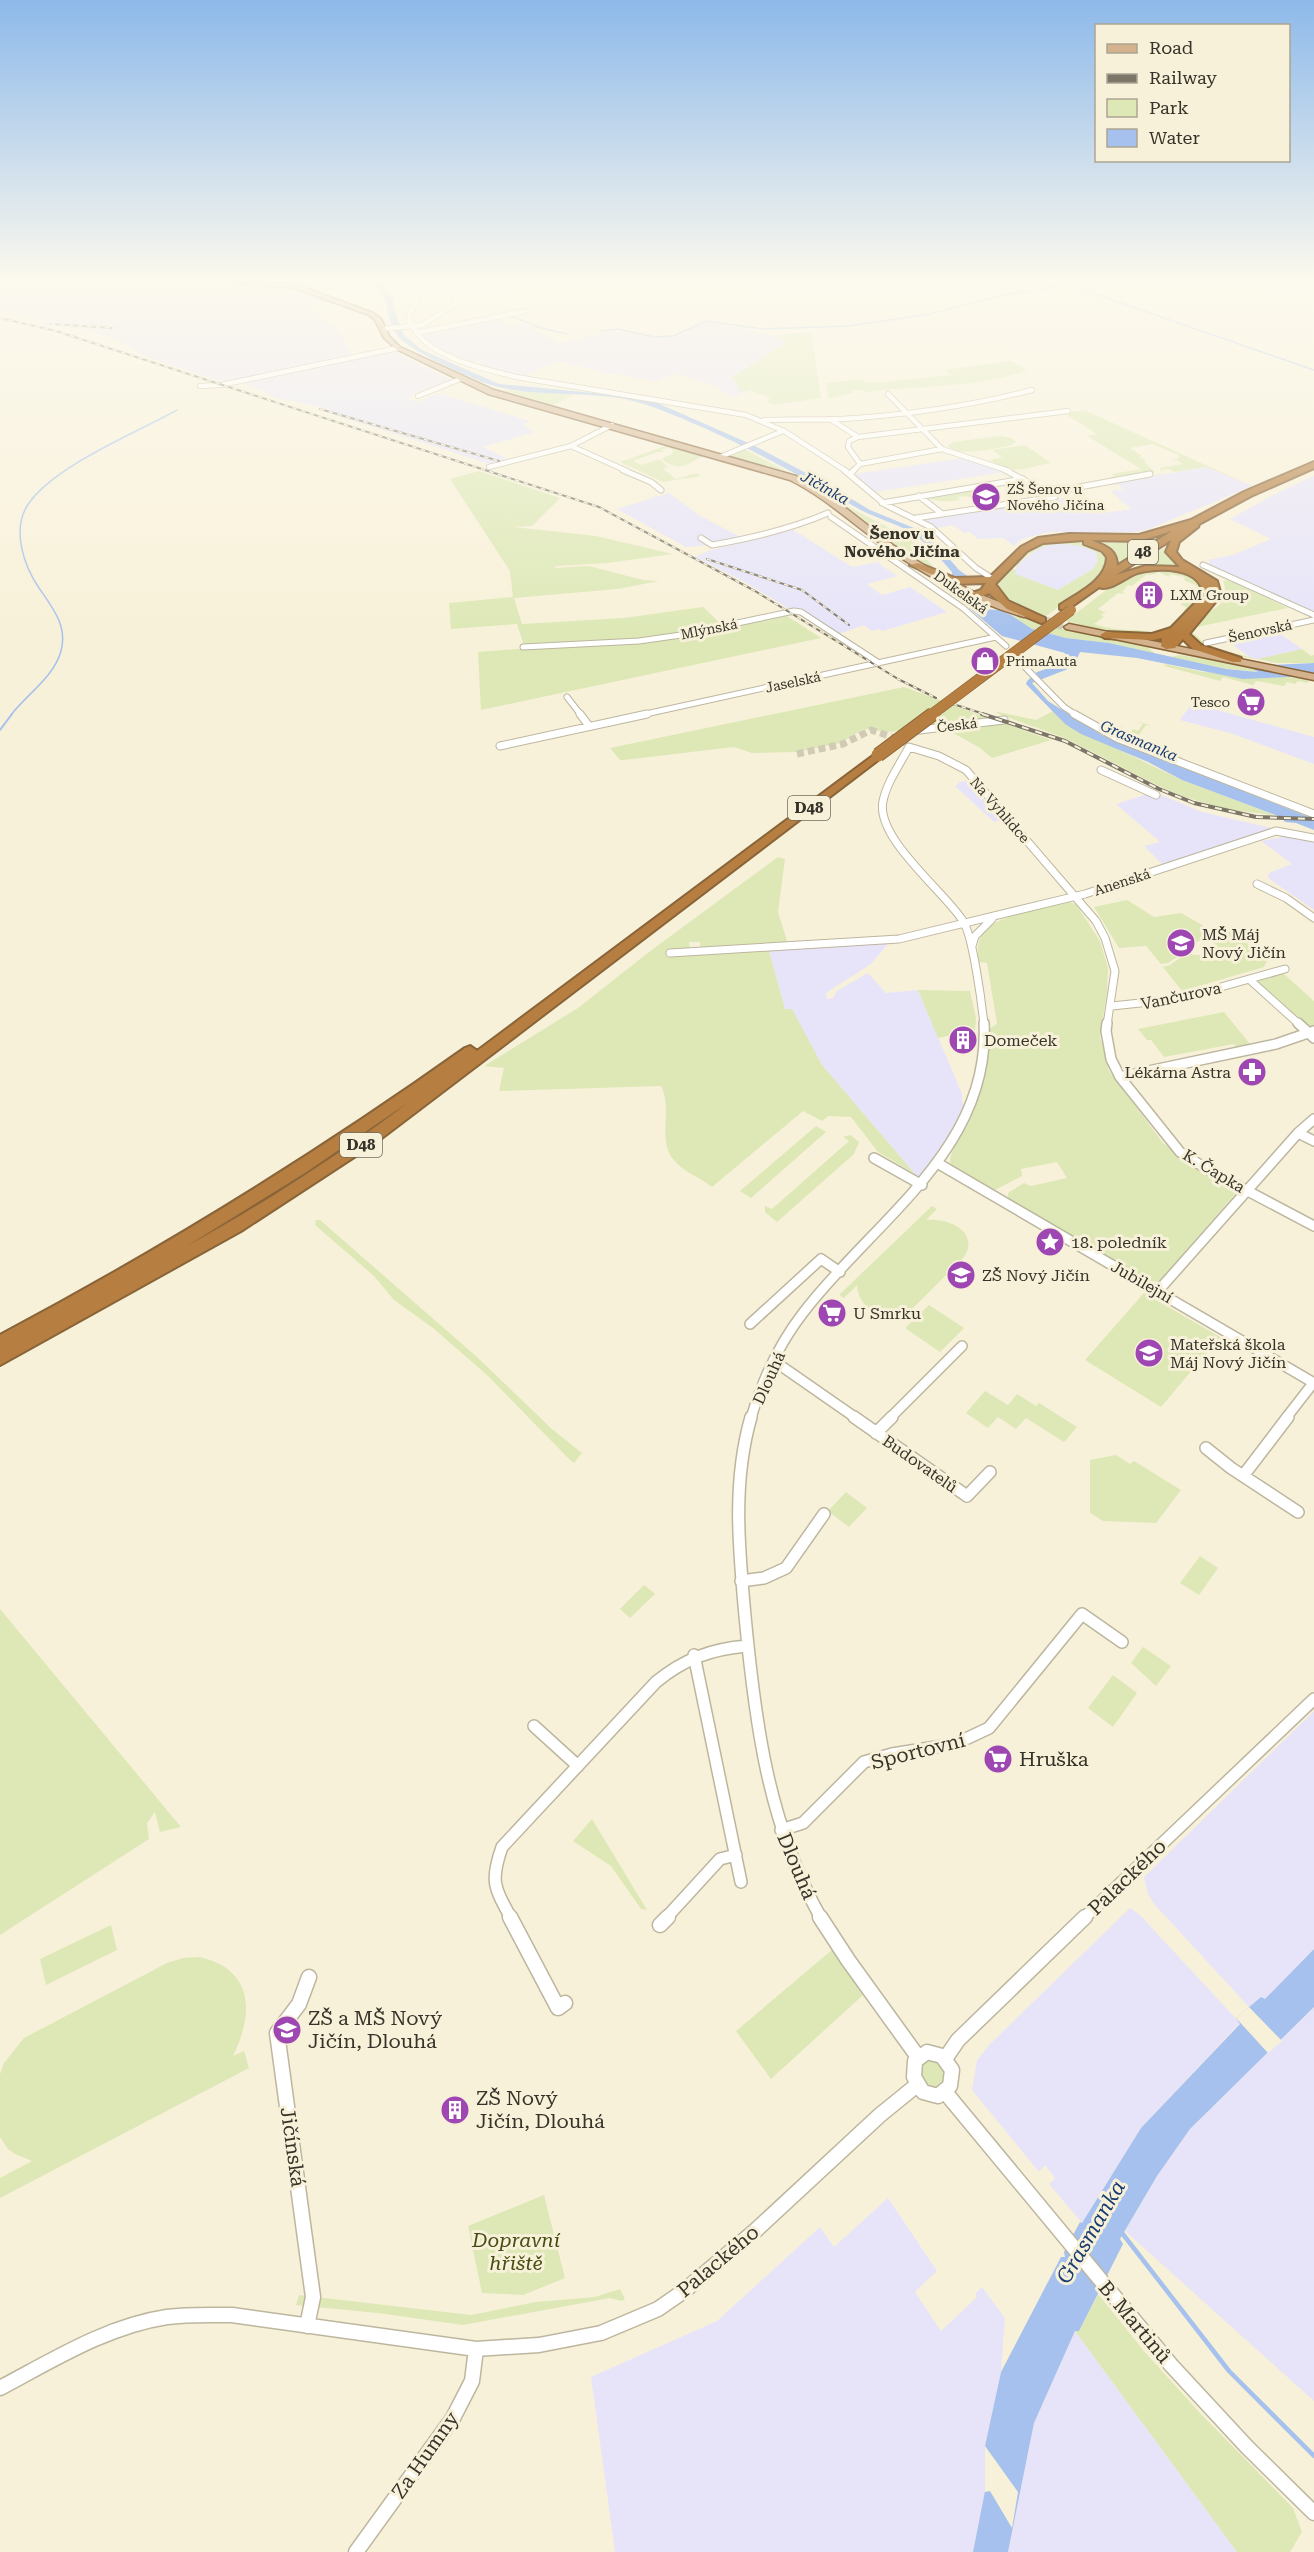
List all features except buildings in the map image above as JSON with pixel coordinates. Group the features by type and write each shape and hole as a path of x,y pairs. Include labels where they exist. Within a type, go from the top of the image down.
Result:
{"highway":[{"name":"48","path":"874,753 1068,608 1192,524 1314,467"},
{"path":"972,595 985,592 991,581 1031,544 1057,538 1140,538 1192,524"},
{"path":"1167,647 1165,643 1167,639 1215,598 1217,591 1209,580 1179,562 1171,552 1175,541 1192,524"},
{"path":"1057,538 1090,542 1110,554 1113,560 1112,567 1100,585"},
{"path":"915,565 954,581 991,581"},
{"path":"1100,585 1146,568 1174,568 1195,574 1205,583 1209,594 1181,628 1164,636 1105,635"},
{"path":"991,581 995,595 1001,601 1041,620"},
{"path":"1181,628 1194,646 1237,660"},
{"name":"D48","path":"0,1343 228,1214 358,1131 874,753"},
{"name":"D48","path":"0,1358 235,1227 369,1140 874,753"}],"main road":[{"path":"506,397 720,457 800,482 915,565 972,595 1041,620"},
{"path":"1069,627 1314,677"}],"street":[{"path":"648,397 764,420 829,419 905,412 1005,397"},
{"path":"891,397 942,449 1009,471 1055,497 916,518"},
{"path":"860,464 848,447 849,441 858,437 1068,411"},
{"path":"829,419 858,437"},
{"path":"764,420 850,474 882,503 916,518 951,544 977,571 991,581"},
{"path":"489,467 571,446 612,426"},
{"path":"720,457 783,431"},
{"path":"571,446 651,482 661,490"},
{"path":"850,474 860,464 942,449"},
{"path":"1047,493 1150,474"},
{"path":"882,503 1023,479"},
{"path":"919,496 941,513"},
{"path":"701,538 712,545 785,529 842,511"},
{"name":"Dukelská","path":"827,515 957,604 1006,646"},
{"name":"Šenovská","path":"1203,565 1314,617"},
{"name":"Mlýnská","path":"523,646 670,637 794,611 801,612 879,663"},
{"name":"Šenovská","path":"1206,643 1314,617"},
{"name":"Jaselská","path":"500,746 996,637"},
{"path":"1015,657 1064,707 1105,732 1314,814"},
{"path":"567,697 589,726"},
{"name":"Česká","path":"910,731 1004,720"},
{"name":"Na Vyhlídce","path":"966,924 899,844 888,828 883,814 882,803 909,747 939,756 966,771 993,799 1075,896"},
{"path":"1101,770 1156,795"},
{"name":"Anenská","path":"670,953 899,939 1075,896 1276,831 1314,838"},
{"path":"1257,884 1297,905 1314,918"},
{"name":"K. Čapka","path":"1075,896 1096,921 1106,938 1113,958 1115,971 1112,1006 1106,1031 1108,1048 1120,1077 1165,1137 1180,1152 1314,1226"},
{"path":"971,951 975,936 982,927 1004,914"},
{"name":"Dlouhá","path":"918,2057 837,1945 809,1897 781,1830 771,1797 757,1731 741,1581 738,1494 744,1445 758,1401 774,1361 801,1315 939,1164 974,1094 984,1050 985,1019 966,924"},
{"name":"Vančurova","path":"1112,1006 1138,1006 1194,996 1285,969"},
{"path":"1246,981 1312,1034"},
{"path":"1120,1077 1222,1057 1312,1034"},
{"path":"1158,1291 1246,1190 1298,1133 1314,1119"},
{"path":"1298,1133 1314,1141"},
{"path":"874,1158 922,1185"},
{"name":"Jubilejní","path":"939,1164 1314,1382"},
{"path":"750,1324 821,1259 840,1272"},
{"name":"Budovatelů","path":"876,1433 962,1346"},
{"name":"Budovatelů","path":"774,1361 967,1496 990,1472"},
{"path":"1243,1476 1314,1382"},
{"path":"1206,1448 1243,1476 1298,1512"},
{"path":"741,1581 764,1578 786,1568 824,1514"},
{"name":"Sportovní","path":"781,1830 802,1823 864,1762 892,1754 955,1744 989,1728 1082,1614 1122,1642"},
{"path":"565,2003 558,2008 496,1890 494,1870 502,1847 656,1682 674,1667 694,1655 727,1647 747,1646"},
{"path":"694,1655 741,1882"},
{"name":"Palackého","path":"945,2059 958,2040 1023,1976 1314,1699"},
{"path":"534,1726 578,1766"},
{"path":"660,1925 720,1858 736,1855"},
{"name":"Jičínská","path":"307,2326 313,2297 277,2033 299,2004 309,1977"},
{"path":"931,2052 945,2059 953,2074 950,2086 938,2096 930,2095 917,2085 913,2073 918,2057 931,2052"},
{"name":"Palackého","path":"476,2349 539,2345 602,2333 658,2310 709,2272 880,2115 917,2085"},
{"name":"B. Martinů","path":"945,2092 1102,2285 1209,2407 1314,2513"},
{"path":"0,2388 112,2331 157,2317 202,2313 232,2315 476,2349"},
{"name":"Za Humny","path":"356,2552 453,2418 472,2381 476,2349"}],"shaded area":[{"path":"272,397 409,397 407,398 417,402 428,397 451,397 530,421 522,425 535,432 483,447 510,460 493,465 325,412 330,409"},
{"path":"769,397 821,398 774,405 766,401 771,398"},
{"path":"962,458 1005,472 875,492 855,474"},
{"path":"1207,467 1252,486 1149,529 1136,532 1048,532 1022,539 1014,546 1003,538 978,539 970,532 964,533 953,525 936,528 924,519 1064,498 1097,514 1131,509 1110,491 1124,489 1115,482"},
{"path":"1314,476 1314,613 1206,565 1210,562 1208,560 1233,555 1271,539 1230,519"},
{"path":"669,493 699,515 742,538 712,545 686,547 617,509"},
{"path":"792,529 852,567 883,561 878,563 897,576 867,584 882,595 910,587 947,612 882,631 879,629 871,631 864,625 836,635 802,612 791,610 743,581 695,557 708,551"},
{"path":"1050,544 1083,545 1096,552 1098,561 1093,569 1058,590 1014,574 1018,564 1038,549"},
{"path":"1276,631 1302,649 1258,659 1251,658 1229,642"},
{"path":"1192,703 1314,737 1314,764 1233,734 1180,720"},
{"path":"971,780 1006,819 994,822 955,786 960,782"},
{"path":"1154,792 1202,812 1275,829 1163,865 1144,846 1160,842 1116,804"},
{"path":"1288,836 1314,841 1314,910 1268,878 1269,873 1292,864 1261,841"},
{"path":"886,943 887,945 871,964 826,993 827,999 833,998 837,991 868,973 886,993 918,990 962,1094 964,1104 955,1125 921,1178 915,1174 822,1065 785,1009 769,951"},
{"path":"1314,1711 1314,1949 1265,1999 1261,1997 1249,2007 1154,1904 1148,1894 1144,1877"},
{"path":"1130,1908 1140,1915 1240,2023 1141,2128 1082,2223 1049,2184 1055,2178 1045,2165 1039,2172 972,2090 977,2060 991,2043"},
{"path":"1314,2007 1314,2401 1125,2231 1157,2176 1190,2129"},
{"path":"888,2198 937,2271 915,2292 941,2331 977,2297 975,2294 982,2287 1005,2318 1001,2372 985,2446 985,2492 973,2552 615,2552 591,2377 717,2321 820,2227 834,2247"},
{"path":"1075,2331 1237,2552 1008,2552 1034,2423"}],"green space":[{"path":"518,397 569,397 552,406"},
{"path":"769,397 821,398 774,405 766,401 771,398"},
{"path":"1084,410 1252,486 1207,467 1174,472 1169,469 1162,470 1162,473 1160,468 1183,464 1177,460 1170,461 1179,458 1179,455 1152,444 1130,448 1142,456 1140,458 1147,458 1142,459 1155,472 1105,480 1114,476 1111,474 1141,469 1087,436 1097,434 1064,413"},
{"path":"1000,436 1012,438 1016,442 1009,446 968,452 953,450 948,446 953,442"},
{"path":"668,445 704,455 687,465 678,466 661,459 672,454 673,450 667,448 661,450 665,452 657,452 633,461 642,465 659,459 669,467 663,469 676,479 697,473 701,476 663,482 620,462"},
{"path":"1025,445 1051,463 1014,469 990,460 1002,457 992,450"},
{"path":"744,449 799,478 730,457"},
{"path":"479,471 560,498 532,526 514,527 596,536 673,554 607,563 555,566 556,568 589,566 643,580 659,581 617,589 514,598 522,624 624,618 703,607 725,628 787,616 821,638 481,710 478,652 530,648 524,645 517,624 451,629 449,603 513,597 510,571 450,479"},
{"path":"990,486 998,493 970,498 958,497 960,500 950,501 937,501 924,497"},
{"path":"837,501 912,540 937,572 904,552"},
{"path":"1164,534 1116,566 1111,551 1080,537 1117,539"},
{"path":"1066,539 1100,547 1111,558 1107,570 1045,617 1010,605 995,585 1008,568 1016,570 1015,574 1058,590 1093,569 1098,561 1096,552 1064,544 1054,544 1033,551 1017,567 1011,566 1036,546"},
{"path":"1169,545 1189,569 1158,566 1133,569"},
{"path":"1160,568 1180,571 1199,580 1203,594 1194,596 1189,593 1189,591 1194,592 1197,586 1184,580 1185,577 1170,574 1169,577 1158,572 1146,575 1132,586 1128,585 1122,592 1125,594 1118,593 1098,609 1106,613 1101,614 1104,617 1094,624 1115,629 1155,632 1171,625 1180,617 1186,607 1181,605 1183,601 1194,602 1197,605 1176,626 1161,633 1134,635 1105,631 1066,621 1122,578 1131,573"},
{"path":"1228,580 1288,608 1192,628 1192,632 1209,647 1258,659 1302,649 1311,656 1314,655 1314,663 1277,663 1235,655 1199,646 1187,635 1194,623 1222,602 1225,590 1223,581"},
{"path":"1011,615 1147,647 1156,654 1110,643 1066,638 1032,629"},
{"path":"1179,655 1248,666 1261,672 1226,669 1170,657"},
{"path":"1165,664 1203,672 1300,678 1309,681 1307,683 1298,681 1295,684 1287,682 1284,686 1256,681 1253,685 1223,677 1220,681 1165,666"},
{"path":"904,687 993,720 890,732 864,729 840,743 797,752 752,753 734,747 620,760 610,748"},
{"path":"1053,711 1065,724 1182,780 1277,816 1227,809 1184,797 1065,738 996,713 1036,720"},
{"path":"1138,722 1153,726 1146,725 1136,739 1173,750 1171,753 1183,758 1115,732 1123,725 1120,730 1130,734 1133,729 1138,731 1143,724"},
{"path":"1006,724 1051,740 992,758 980,748 948,730"},
{"path":"778,857 785,859 778,912 788,944 701,950 700,942 689,942 690,950 670,954 769,951 785,1009 792,1009 822,1065 915,1174 878,1152 851,1117 828,1116 822,1121 803,1111 712,1187 682,1167 668,1151 665,1133 666,1104 661,1086 499,1091 504,1068 484,1066 578,1008 649,952"},
{"name":"MŠ Máj Nový Jičín","path":"1127,900 1154,917 1181,913 1213,931 1231,931 1268,959 1264,967 1182,991 1163,967 1189,952 1193,955 1209,955 1218,946 1208,939 1192,943 1187,939 1179,944 1185,952 1168,963 1161,964 1146,946 1119,948 1094,907"},
{"path":"1069,902 1079,905 1077,906 1100,941 1108,968 1100,1037 1109,1071 1163,1143 1198,1169 1235,1190 1236,1193 1159,1282 1145,1280 1008,1199 1008,1193 1024,1183 1031,1186 1067,1178 1057,1162 1021,1169 1022,1176 995,1190 955,1169 950,1162 980,1089 984,1075 989,1029 997,1024 987,963 979,962 980,939 985,931 1000,920 1050,905"},
{"path":"1279,973 1284,974 1314,1001 1314,1027 1305,1026 1258,983 1259,979"},
{"path":"918,990 970,991 976,1018 975,1030 938,1038"},
{"path":"1224,1012 1250,1044 1236,1048 1234,1044 1164,1057 1151,1040 1147,1040 1138,1029"},
{"path":"816,1126 826,1132 751,1198 740,1191"},
{"path":"850,1135 859,1142 854,1154 777,1222 765,1212 765,1206 772,1209 849,1141 843,1137"},
{"path":"932,1206 937,1209 926,1220 943,1221 959,1228 968,1239 968,1247 965,1256 913,1308 896,1314 877,1312 863,1303 857,1285 844,1298 839,1295"},
{"path":"316,1220 320,1220 477,1357 553,1430 582,1453 574,1463 487,1375 433,1328 394,1300 374,1276 315,1225"},
{"name":"Mateřská škola Máj Nový Jičín","path":"1144,1293 1220,1337 1161,1407 1085,1360"},
{"path":"929,1305 964,1328 940,1352 905,1328"},
{"path":"985,1391 1008,1405 1017,1394 1036,1406 1039,1403 1077,1427 1064,1442 1026,1418 1016,1429 998,1417 988,1428 966,1413"},
{"path":"1116,1455 1130,1464 1134,1461 1181,1490 1156,1523 1103,1521 1090,1513 1090,1460"},
{"path":"846,1492 867,1508 849,1527 828,1511"},
{"path":"1200,1556 1218,1568 1199,1595 1180,1583"},
{"path":"644,1585 655,1594 630,1618 620,1609"},
{"path":"0,1609 181,1827 160,1832 155,1812 147,1823 149,1839 0,1935"},
{"path":"1143,1647 1171,1666 1156,1686 1131,1663"},
{"path":"1113,1675 1137,1693 1113,1727 1088,1708"},
{"path":"592,1819 647,1910 641,1909 611,1866 573,1841"},
{"path":"111,1925 117,1950 46,1985 40,1959"},
{"path":"832,1950 863,1995 771,2079 736,2031"},
{"path":"200,1957 218,1963 231,1972 240,1983 245,1995 246,2009 240,2040 233,2056 244,2051 249,2068 0,2198 0,2178 32,2161 8,2149 0,2137 0,2074 4,2063 24,2038 167,1963 183,1958"},
{"path":"929,2059 937,2060 945,2071 944,2082 939,2087 929,2087 921,2079 921,2065"},
{"name":"Dopravní hřiště","path":"544,2195 565,2278 523,2295 482,2293 468,2226"},
{"path":"620,2289 625,2299 622,2301 610,2298 463,2325 378,2313 296,2305 299,2295 471,2315 536,2302 595,2297"},
{"path":"1098,2294 1144,2351 1200,2413 1293,2508 1302,2532 1290,2552 1237,2552 1075,2331 1079,2331"}],"water":[{"name":"Jičínka","path":"614,397 630,397 655,402 753,445 870,510 914,528 939,547 959,570 973,580 952,577 952,572 937,555 921,540 898,525 865,512 781,466 702,427 645,404"},
{"path":"969,608 999,610 1032,629 1066,638 1109,643 1226,669 1258,672 1248,666 1314,663 1314,676 1243,679 1137,658 1080,652 1073,667 1032,683 1048,701 1102,735 1314,819 1314,830 1296,823 1285,822 1281,817 1182,780 1148,762 1081,734 1065,724 1026,684 1037,672 1063,663 1065,653 1002,636"},
{"name":"Grasmanka","path":"1314,1949 1314,2007 1190,2129 1157,2176 1120,2239 1123,2244 1079,2331 1075,2331 1034,2423 1008,2552 973,2552 985,2491 985,2446 1001,2372 1061,2257 1065,2257 1064,2252 1080,2222 1082,2223 1141,2128 1240,2024 1236,2018 1261,1997 1265,1999"}],"pier":[{"path":"1249,2007 1282,2041 1268,2053 1236,2018"},
{"path":"985,2446 1018,2492 1012,2528 990,2491 985,2492"}],"waterway":[{"path":"11,715 52,669 63,642 61,625 34,579 22,548 20,526 27,506 55,478 74,465 177,410"},
{"path":"0,730 12,714"},
{"path":"1122,2233 1229,2371 1314,2456"}],"tunnel":[{"path":"1041,620 1069,627"},
{"path":"797,754 843,744 871,730 904,741 909,747"}],"railway":[{"path":"260,397 599,507 755,591 898,679 936,698"},
{"path":"320,409 499,461"},
{"path":"707,559 802,590 849,625"},
{"path":"953,704 987,715"},
{"path":"982,714 1065,741 1159,789 1194,803 1256,817 1314,819"}],"place":[{"name":"ZŠ Šenov u Nového Jičína","path":"986,497"},
{"name":"LXM Group","path":"1149,595"},
{"name":"PrimaAuta","path":"985,661"},
{"name":"Tesco","path":"1251,702"},
{"name":"MŠ Máj Nový Jičín","path":"1181,943"},
{"name":"Domeček","path":"963,1040"},
{"name":"Lékárna Astra","path":"1252,1072"},
{"name":"18. poledník","path":"1050,1242"},
{"name":"ZŠ Nový Jičín","path":"961,1275"},
{"name":"U Smrku","path":"832,1313"},
{"name":"Mateřská škola Máj Nový Jičín","path":"1149,1353"},
{"name":"Hruška","path":"998,1759"},
{"name":"ZŠ a MŠ Nový Jičín, Dlouhá","path":"287,2030"},
{"name":"ZŠ Nový Jičín, Dlouhá","path":"455,2110"}],"district":[{"name":"Šenov u Nového Jičína","path":"902,542"}]}
